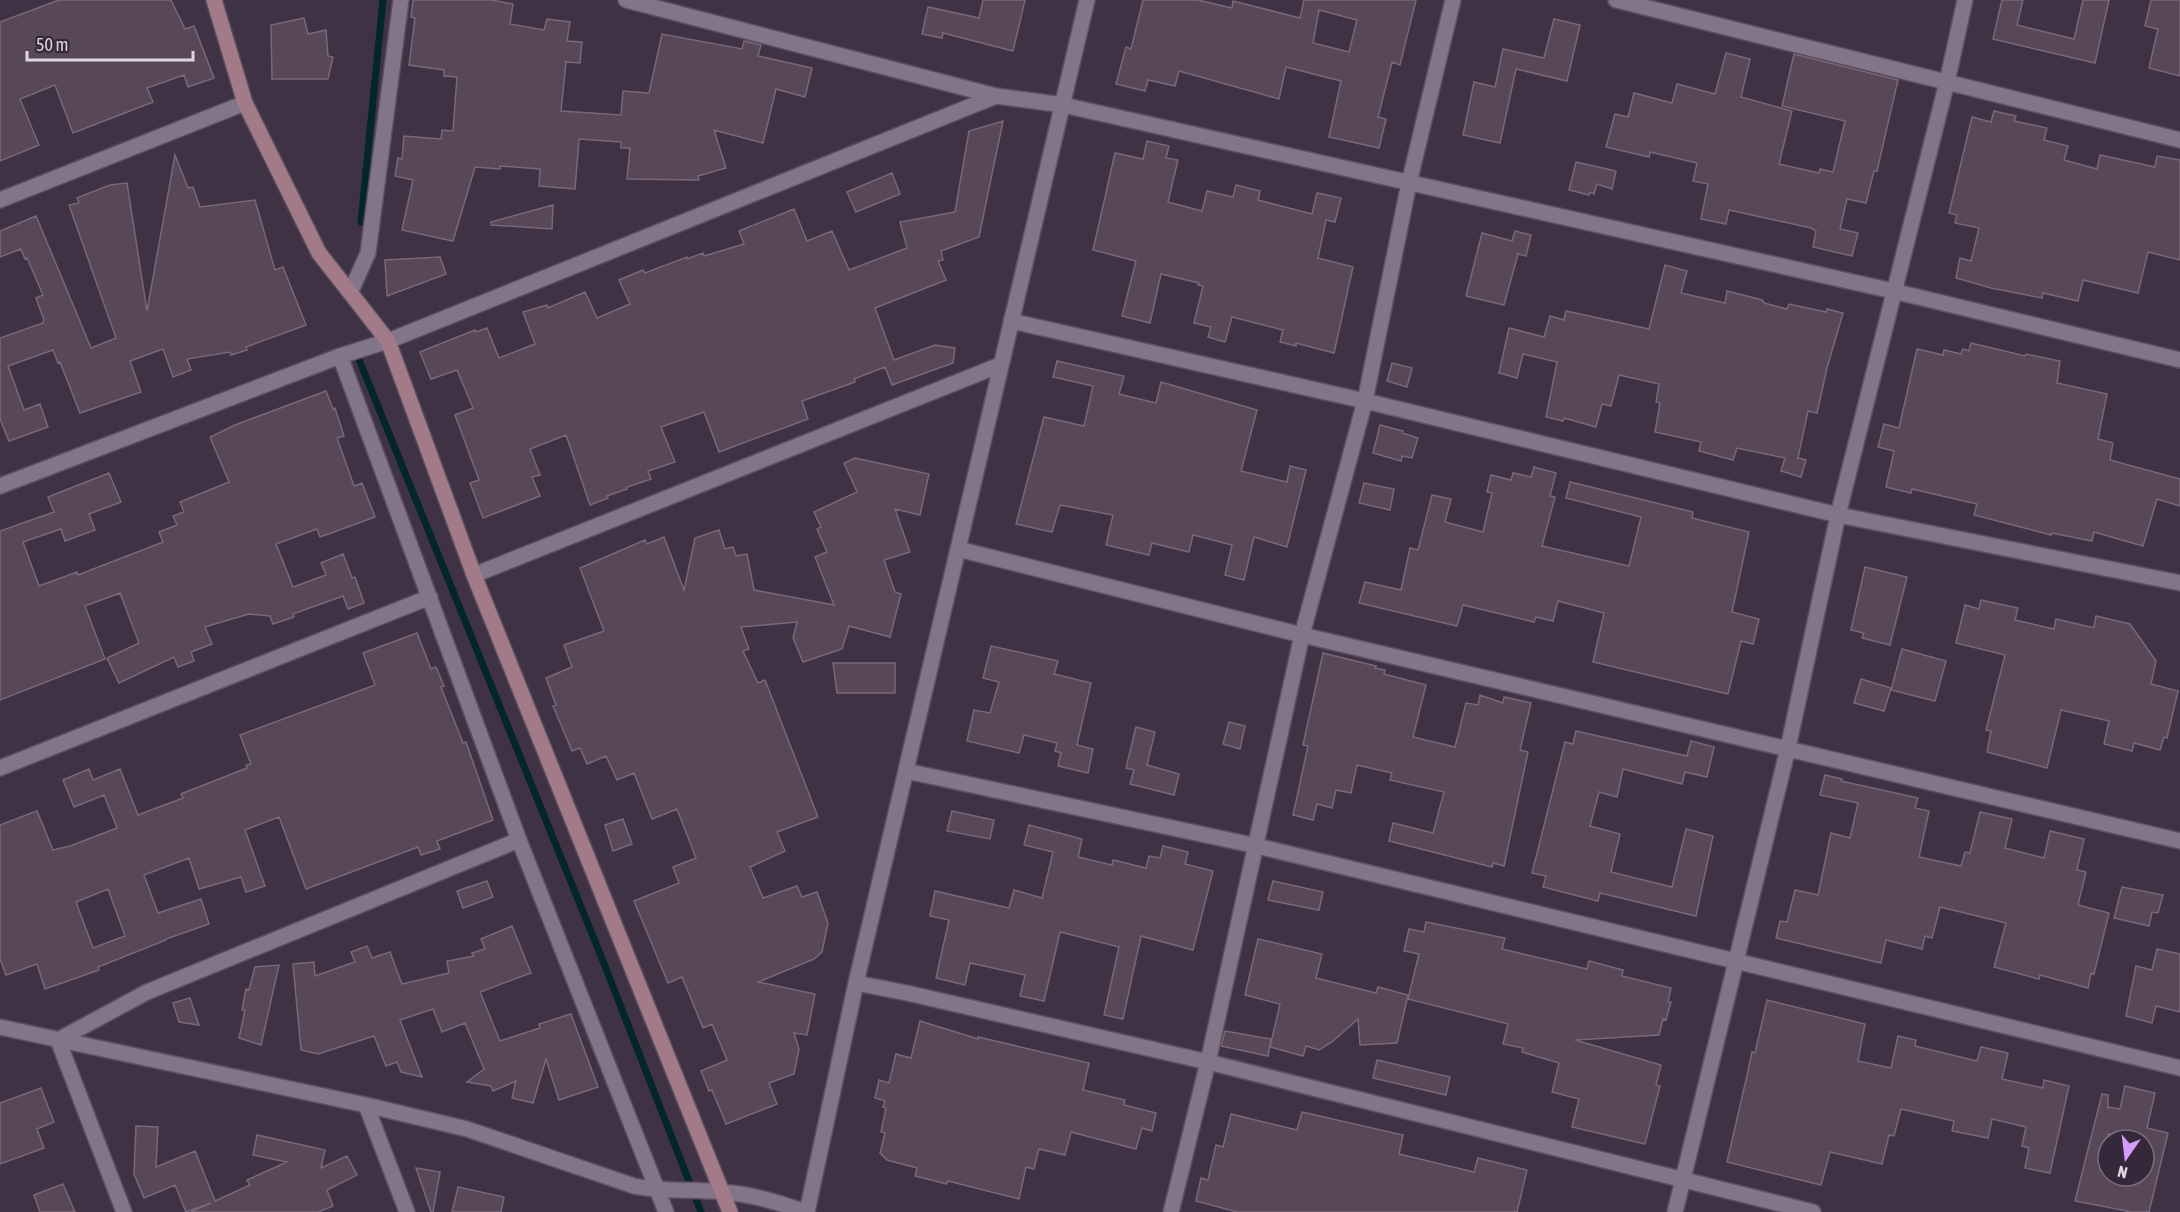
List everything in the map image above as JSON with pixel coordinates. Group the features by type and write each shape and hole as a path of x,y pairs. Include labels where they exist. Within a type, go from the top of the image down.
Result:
{"street":[{"path":"214,0 245,103 319,253 388,341 474,575 715,1192 730,1212"},
{"path":"351,291 368,253 401,0"},
{"path":"626,0 996,96 1063,105 1893,291 2180,360"},
{"path":"0,1027 366,1105 467,1129 633,1186 664,1191 715,1192 765,1198 806,1212 856,983 1087,0"},
{"path":"1171,1212 1257,846 1302,634 1365,401 1409,183 1453,0"},
{"path":"1616,0 2180,140"},
{"path":"1675,1212 1788,748 1838,515 1947,82 1965,0"},
{"path":"0,486 340,356 388,341 996,96"},
{"path":"0,200 245,103"},
{"path":"1011,321 1365,401 1838,515 2180,583"},
{"path":"340,356 519,840 664,1191 666,1212"},
{"path":"474,575 1000,365"},
{"path":"958,549 1302,634 2180,841"},
{"path":"0,768 430,597"},
{"path":"906,771 1257,846 2180,1068"},
{"path":"58,1040 147,992 519,840"},
{"path":"856,983 1208,1062 1813,1212"},
{"path":"58,1040 124,1212"},
{"path":"366,1105 407,1212"}],"building":[{"path":"59,0 171,0 185,29 194,26 214,78 188,87 184,75 147,88 153,102 73,133 55,85 20,99 39,145 0,161 0,22"},
{"path":"413,0 491,0 513,4 510,24 544,30 547,19 570,22 567,41 582,42 580,63 566,62 561,111 621,115 623,91 649,93 662,34 742,49 744,41 761,45 758,56 812,68 805,97 776,89 763,143 714,130 726,168 698,176 699,180 627,179 630,148 621,148 621,142 579,139 575,189 539,186 540,169 475,167 453,241 402,230 413,180 395,176 398,158 402,159 404,136 441,139 442,130 453,131 457,77 444,76 444,70 409,65 415,18 411,17"},
{"path":"983,0 1025,0 1013,51 943,33 942,38 922,34 928,7 979,18"},
{"path":"1143,0 1198,0 1232,8 1233,1 1300,18 1304,0 1416,0 1400,65 1392,62 1378,117 1386,119 1379,148 1329,137 1341,81 1286,67 1279,99 1179,71 1175,86 1148,80 1145,91 1116,84 1126,47 1131,49","holes":["1319,10 1357,20 1349,52 1313,43"]},
{"path":"2002,0 2023,0 2017,25 2074,39 2083,0 2109,0 2095,63 1993,39"},
{"path":"2151,0 2180,0 2180,76 2149,68 2158,29 2145,26"},
{"path":"304,18 308,34 326,30 328,56 333,57 328,79 272,79 271,25"},
{"path":"1554,19 1580,25 1567,81 1516,69 1500,143 1463,135 1474,82 1495,87 1503,49 1544,58"},
{"path":"1726,53 1750,59 1741,97 1792,111 1779,164 1819,173 1820,169 1833,172 1845,121 1782,106 1794,54 1898,80 1877,171 1874,171 1866,203 1847,199 1840,229 1858,233 1852,256 1813,247 1816,231 1811,228 1729,210 1726,224 1701,219 1708,184 1693,181 1697,163 1650,152 1649,157 1606,147 1615,114 1628,117 1634,93 1672,103 1677,84 1715,94"},
{"path":"1994,111 2016,116 2014,121 2047,128 2044,140 2068,146 2064,160 2097,169 2100,155 2155,167 2157,156 2180,160 2180,260 2148,252 2138,293 2083,280 2078,301 2043,293 2042,298 1991,288 1956,278 1960,258 1971,261 1979,228 1955,223 1957,215 1949,213 1972,117 1991,122"},
{"path":"1003,121 979,237 941,251 943,260 938,261 946,280 875,308 894,360 935,345 955,348 953,363 892,385 885,367 854,379 855,382 802,401 808,419 719,452 704,412 661,427 675,462 648,471 651,479 627,487 590,505 566,435 530,449 540,475 532,477 540,496 483,518 470,483 479,480 455,415 473,408 457,370 431,379 420,352 475,330 476,332 487,328 499,358 535,344 523,312 547,305 548,308 585,292 597,318 630,304 619,280 687,257 687,259 703,253 704,256 744,244 739,231 794,209 807,241 832,231 849,270 907,248 900,222 955,212 969,131"},
{"path":"1147,141 1169,146 1166,158 1178,160 1168,202 1202,211 1207,191 1233,197 1236,185 1260,191 1258,200 1312,214 1317,193 1341,198 1335,222 1326,220 1318,258 1353,267 1334,353 1296,343 1296,346 1280,342 1283,330 1232,317 1225,342 1208,337 1211,327 1194,323 1203,286 1161,274 1150,323 1122,316 1136,261 1093,250 1115,153 1143,159"},
{"path":"175,155 188,188 193,187 200,207 255,200 275,270 283,267 306,325 246,347 247,350 231,355 230,352 187,359 191,370 173,377 163,349 130,361 141,392 80,413 53,350 8,366 24,410 40,404 48,427 9,441 0,419 0,338 43,323 36,298 43,295 21,249 0,257 0,231 36,216 91,348 116,338 69,205 79,203 77,198 110,185 127,183 147,311"},
{"path":"1576,162 1616,171 1612,189 1597,184 1594,194 1590,192 1589,195 1569,190"},
{"path":"892,173 900,194 856,212 847,192"},
{"path":"553,205 552,229 491,225 491,222"},
{"path":"1515,231 1531,235 1526,256 1518,254 1504,305 1466,296 1482,233 1512,241"},
{"path":"440,257 446,274 387,296 385,260"},
{"path":"1665,265 1687,271 1681,293 1725,303 1727,291 1787,309 1789,304 1826,312 1827,309 1843,313 1817,413 1808,411 1798,458 1806,460 1801,477 1781,471 1785,458 1737,448 1733,460 1699,451 1701,442 1655,432 1660,403 1656,402 1659,384 1619,375 1611,406 1602,404 1596,427 1564,418 1563,421 1546,417 1557,362 1523,354 1517,378 1499,373 1509,328 1544,337 1550,316 1564,320 1566,311 1649,329"},
{"path":"1971,343 2025,356 2026,354 2060,361 2057,383 2107,394 2098,439 2113,443 2110,460 2180,479 2180,506 2157,499 2143,546 2094,532 2092,541 2052,533 2051,535 1974,515 1977,504 1912,489 1911,493 1886,487 1894,451 1878,447 1884,424 1899,428 1917,349 1943,355 1944,350 1961,354 1963,349 1969,351"},
{"path":"1057,361 1124,376 1119,394 1156,403 1161,382 1257,410 1241,471 1287,482 1290,466 1306,470 1287,547 1254,537 1244,580 1225,575 1232,545 1193,535 1189,552 1152,543 1149,555 1106,545 1113,515 1060,505 1052,532 1016,524 1044,417 1084,426 1093,386 1053,377"},
{"path":"1392,363 1412,368 1407,387 1387,381"},
{"path":"326,391 333,409 335,408 344,436 337,438 354,486 362,483 375,517 320,537 317,529 276,544 293,587 326,575 321,563 343,554 352,578 355,577 364,603 348,609 343,596 293,614 294,617 273,624 270,616 249,614 205,627 212,644 191,652 194,661 178,667 174,657 119,683 107,658 139,643 120,593 85,606 105,659 0,700 0,531 54,512 48,497 109,473 121,502 89,514 95,530 65,541 61,529 23,542 39,586 77,572 78,575 163,542 159,532 177,525 173,516 184,512 180,502 229,482 210,437 235,425"},
{"path":"1380,425 1418,438 1412,458 1402,456 1401,461 1373,453"},
{"path":"855,458 929,474 920,515 895,509 910,552 884,560 895,592 901,594 890,637 849,626 842,649 803,662 793,638 797,622 741,627 749,649 743,651 758,683 765,680 818,817 777,832 785,851 750,867 763,898 797,886 802,897 817,892 828,923 822,952 814,959 758,982 815,994 807,1035 794,1033 799,1049 794,1074 769,1083 777,1104 726,1124 712,1090 709,1091 701,1071 727,1060 712,1024 703,1028 682,977 668,983 634,901 679,883 673,867 696,858 677,809 652,819 634,773 617,780 606,756 587,764 580,748 572,751 553,706 556,705 546,678 572,667 564,645 604,631 580,568 645,540 647,544 664,537 684,590 695,538 719,530 725,549 733,547 736,556 747,554 754,590 834,605 815,557 827,552 817,529 821,527 814,512 857,492 844,463"},
{"path":"1534,467 1556,473 1550,496 1555,497 1542,546 1629,566 1641,517 1566,498 1570,482 1693,512 1692,518 1749,532 1732,612 1759,619 1753,644 1741,641 1728,694 1593,662 1604,613 1558,601 1553,621 1536,617 1534,622 1463,605 1457,626 1359,603 1365,582 1401,590 1410,548 1418,550 1432,495 1451,499 1445,522 1483,532 1492,493 1487,492 1491,475 1511,480 1513,473 1531,477"},
{"path":"1364,483 1394,489 1390,510 1359,503"},
{"path":"1865,567 1907,577 1890,645 1862,638 1864,633 1851,630"},
{"path":"1981,600 2018,608 2015,620 2054,629 2056,619 2094,627 2096,616 2130,624 2156,661 2151,684 2178,691 2167,738 2164,737 2160,750 2134,743 2132,751 2104,744 2109,721 2061,710 2047,768 1987,752 1991,731 1986,730 2005,655 1956,643 1965,605 1979,609"},
{"path":"417,633 431,669 436,667 444,686 441,687 463,743 466,742 493,820 437,841 440,849 421,855 418,847 306,889 279,817 245,830 265,886 246,892 241,877 199,889 189,858 144,875 158,913 201,899 209,924 98,967 99,970 45,989 37,964 6,975 0,959 0,825 37,811 53,850 117,828 104,795 74,807 63,780 89,769 93,780 120,769 138,815 183,798 181,794 247,768 246,765 251,764 240,735 375,685 363,653","holes":["108,889 125,936 93,948 76,902"]},
{"path":"991,646 1058,661 1054,674 1091,683 1077,745 1093,749 1088,773 1058,766 1061,753 1055,751 1057,743 1024,735 1019,753 967,741 974,710 990,713 999,682 983,678"},
{"path":"1902,649 1946,661 1935,701 1891,690"},
{"path":"1323,653 1376,666 1375,668 1385,670 1384,674 1426,685 1413,737 1455,747 1466,703 1478,705 1480,695 1503,703 1504,697 1531,703 1520,750 1528,752 1504,866 1493,863 1492,867 1389,841 1393,823 1433,833 1444,792 1390,780 1392,773 1357,765 1351,793 1336,790 1332,808 1317,804 1313,820 1293,815 1308,746 1303,745"},
{"path":"833,663 895,663 895,693 837,693"},
{"path":"1861,679 1891,688 1884,711 1854,703"},
{"path":"1229,722 1245,726 1240,749 1223,744"},
{"path":"1136,727 1155,732 1147,765 1179,774 1174,795 1130,784 1134,770 1126,768"},
{"path":"1576,731 1687,756 1691,741 1714,747 1707,777 1685,772 1682,784 1623,769 1617,797 1599,792 1590,826 1620,834 1611,872 1672,887 1686,829 1713,836 1696,916 1600,893 1598,901 1543,887 1546,876 1532,873 1565,742 1573,744"},
{"path":"1825,775 1842,779 1841,781 1918,798 1915,808 1929,811 1919,857 1961,866 1965,852 1970,853 1980,812 2012,819 2005,848 2044,858 2050,831 2084,839 2077,870 2086,872 2078,905 2109,913 2094,974 2091,973 2088,988 2040,975 2039,979 1994,967 2006,923 1940,907 1932,938 1925,936 1922,949 1886,940 1881,963 1776,938 1780,921 1787,922 1795,890 1818,895 1831,833 1850,838 1858,803 1820,795"},
{"path":"952,811 994,820 990,839 947,831"},
{"path":"623,819 632,844 613,851 605,825"},
{"path":"1029,825 1082,839 1078,857 1112,865 1113,860 1146,868 1149,856 1160,858 1163,846 1188,852 1185,864 1213,871 1193,950 1141,936 1123,1019 1104,1015 1119,947 1060,932 1044,1001 1020,996 1025,975 970,963 965,985 936,978 949,920 930,916 935,891 1009,908 1014,890 1042,898 1053,852 1024,845"},
{"path":"487,881 493,897 463,908 457,891"},
{"path":"1273,881 1323,892 1319,910 1268,900"},
{"path":"2122,887 2163,895 2158,913 2152,912 2149,926 2114,918"},
{"path":"1426,922 1505,938 1502,949 1587,969 1589,961 1623,970 1622,976 1671,988 1668,1002 1671,1002 1659,1035 1575,1040 1661,1065 1656,1085 1660,1086 1645,1144 1572,1127 1579,1099 1552,1092 1559,1063 1522,1052 1523,1048 1503,1044 1508,1024 1408,999 1419,954 1404,951 1409,929 1424,932"},
{"path":"512,926 531,973 480,992 500,1041 540,1028 539,1024 571,1014 598,1087 559,1100 546,1059 533,1103 512,1098 516,1081 493,1091 491,1086 467,1082 484,1069 465,1023 442,1032 433,1009 400,1020 422,1077 401,1072 397,1062 386,1066 374,1036 318,1054 301,1050 293,964 314,962 315,976 355,962 351,952 367,946 372,958 390,952 402,984 449,973 447,961 474,956 472,953 485,949 481,939"},
{"path":"1258,939 1322,954 1316,978 1376,993 1378,987 1408,995 1397,1043 1360,1045 1358,1019 1332,1042 1319,1050 1306,1046 1303,1056 1270,1047 1280,1004 1245,995"},
{"path":"2157,949 2180,954 2180,1012 2156,1006 2152,1023 2126,1016 2136,966 2152,970"},
{"path":"279,965 261,1045 239,1038 245,1010 242,1010 246,989 249,990 255,967"},
{"path":"190,998 199,1025 179,1022 173,1003"},
{"path":"1767,1000 1865,1024 1858,1061 1891,1068 1898,1036 1916,1040 1915,1046 1977,1061 1981,1047 2008,1053 2002,1079 2043,1088 2044,1080 2069,1086 2050,1173 2025,1168 2029,1148 2022,1146 2026,1127 1992,1119 1988,1138 1952,1131 1954,1121 1901,1109 1894,1136 1889,1135 1882,1164 1830,1152 1821,1185 1727,1162 1752,1052 1755,1053"},
{"path":"920,1021 978,1039 978,1037 1089,1063 1083,1090 1125,1100 1124,1105 1156,1113 1152,1131 1142,1128 1136,1149 1071,1132 1065,1155 1039,1149 1034,1169 1026,1167 1019,1199 948,1181 947,1184 915,1176 917,1168 887,1160 880,1153 885,1133 881,1132 886,1108 883,1107 885,1101 875,1098 879,1080 889,1083 896,1054 911,1058"},
{"path":"1225,1031 1271,1039 1268,1056 1221,1046"},
{"path":"1377,1060 1450,1077 1446,1095 1373,1078"},
{"path":"2125,1086 2155,1093 2147,1128 2096,1128 2096,1188 2155,1188 2149,1212 2132,1212 2075,1201 2102,1094 2108,1095 2108,1109 2109,1107 2120,1109"},
{"path":"41,1088 54,1122 37,1129 44,1148 0,1164 0,1103"},
{"path":"1302,1112 1403,1135 1399,1154 1474,1172 1478,1158 1527,1170 1517,1212 1237,1212 1196,1201 1201,1178 1208,1180 1216,1145 1223,1147 1231,1114 1297,1130"},
{"path":"136,1126 158,1127 156,1167 195,1151 215,1201 250,1185 247,1180 287,1162 253,1155 257,1135 325,1150 321,1168 347,1156 357,1175 327,1190 333,1206 318,1212 191,1212 211,1203 186,1212 175,1185 144,1198 134,1174"},
{"path":"2156,1130 2168,1133 2156,1183"},
{"path":"416,1168 440,1172 433,1212 431,1212"},
{"path":"63,1184 75,1212 40,1212 34,1195"},
{"path":"458,1187 504,1197 501,1212 452,1212"}],"waterway":[{"path":"361,222 383,0"},
{"path":"358,357 603,961 701,1212"}]}
